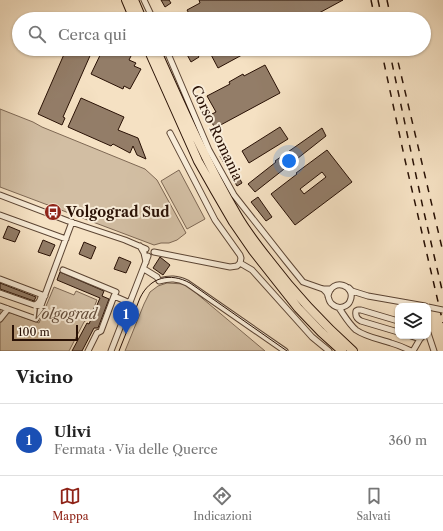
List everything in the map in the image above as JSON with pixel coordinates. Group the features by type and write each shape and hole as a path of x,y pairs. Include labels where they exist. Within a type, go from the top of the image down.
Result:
{"highway":[{"path":"126,0 131,12"},
{"path":"134,0 139,12"},
{"path":"151,56 198,161 233,222 253,251 298,308 342,351"},
{"path":"159,56 205,156 238,216 257,245 304,303 353,351"}],"street":[{"path":"144,0 150,12"},
{"name":"Corso Romania","path":"169,56 209,150 234,195 286,262 304,282 323,289 331,289"},
{"path":"0,195 140,246 146,248 150,247 154,252 230,267 237,266 240,263 240,255 215,220 170,133"},
{"path":"0,215 66,239"},
{"path":"0,293 34,305 40,301 72,222"},
{"path":"140,246 144,253 146,263"},
{"path":"111,351 144,269 148,256 145,253 146,248"},
{"path":"148,256 151,256 154,252"},
{"path":"240,263 252,270 312,337 329,351"},
{"path":"144,269 157,277 159,281 175,279 187,283 284,351"},
{"path":"63,270 116,292 101,331 97,333 88,351"},
{"path":"0,279 43,295"},
{"path":"328,296 331,289 336,285 344,285 352,291 368,296 411,303"},
{"path":"348,321 346,315 347,305 351,299 351,292 349,288"},
{"path":"323,289 330,302 339,308 348,321 357,330 365,335 393,343 412,351 421,339"},
{"path":"0,306 36,319 43,295"},
{"path":"114,296 130,303"},
{"path":"351,299 360,296 368,296"},
{"path":"339,308 347,305"},
{"path":"431,307 443,310"},
{"path":"0,319 8,309"},
{"path":"395,320 361,310 356,311 357,319 395,331"},
{"path":"430,339 434,351"}],"green space":[{"path":"0,109 145,169 157,180 186,233 177,240 169,243 154,245 0,187"},
{"path":"179,170 205,219 187,229 161,181"},
{"path":"167,283 184,284 190,288 265,351 125,351 150,292 158,286"},
{"name":"Volgograd","path":"54,287 74,295 76,291 97,300 90,317 84,322 69,351 0,351 0,309 39,323"}],"building":[{"path":"161,0 169,0 171,3 165,7"},
{"path":"199,0 343,0 321,12 188,12 187,10 200,3"},
{"path":"63,56 90,56 63,117 65,118 62,125 38,114"},
{"path":"100,56 131,56 129,60 136,63 134,66 141,69 130,89 124,86 123,89 91,74"},
{"path":"188,56 198,56 199,57 191,62"},
{"path":"212,56 240,56 218,68"},
{"path":"265,65 280,93 215,128 208,116 216,112 207,96 230,84 229,82 243,74 244,76"},
{"path":"81,98 124,117 118,130 138,138 146,159 137,155 133,146 130,153 113,144 111,146 68,127"},
{"path":"280,127 288,139 249,163 242,151"},
{"path":"322,128 326,136 255,192 248,184 276,162 275,161"},
{"path":"327,150 352,182 295,225 271,194 297,174 296,173","holes":["322,172 326,177 304,194 300,189"]},
{"path":"226,153 242,183 237,186 220,156"},
{"path":"258,197 272,217 266,221 251,202"},
{"path":"8,226 20,231 15,242 3,238"},
{"path":"43,240 55,245 50,256 38,252"},
{"path":"84,242 96,247 91,259 79,254"},
{"path":"119,257 131,262 126,273 114,269"},
{"path":"160,257 170,265 163,275 153,268"},
{"path":"60,272 104,291 102,296 109,299 98,328 94,328 82,351 72,351 87,323 89,324 100,298 57,280"},
{"path":"0,283 36,297 34,301 0,289"}],"tram line":[{"path":"119,351 144,291 155,281 168,277 190,283 287,351"}],"railway":[{"path":"371,0 374,12"},
{"path":"378,0 381,12"},
{"path":"387,0 390,12"},
{"path":"383,56 443,323"},
{"path":"390,56 443,294"},
{"path":"397,56 443,252"}],"place":[{"name":"Volgograd Sud","path":"53,212"},
{"name":"Ulivi","path":"126,334"}]}
